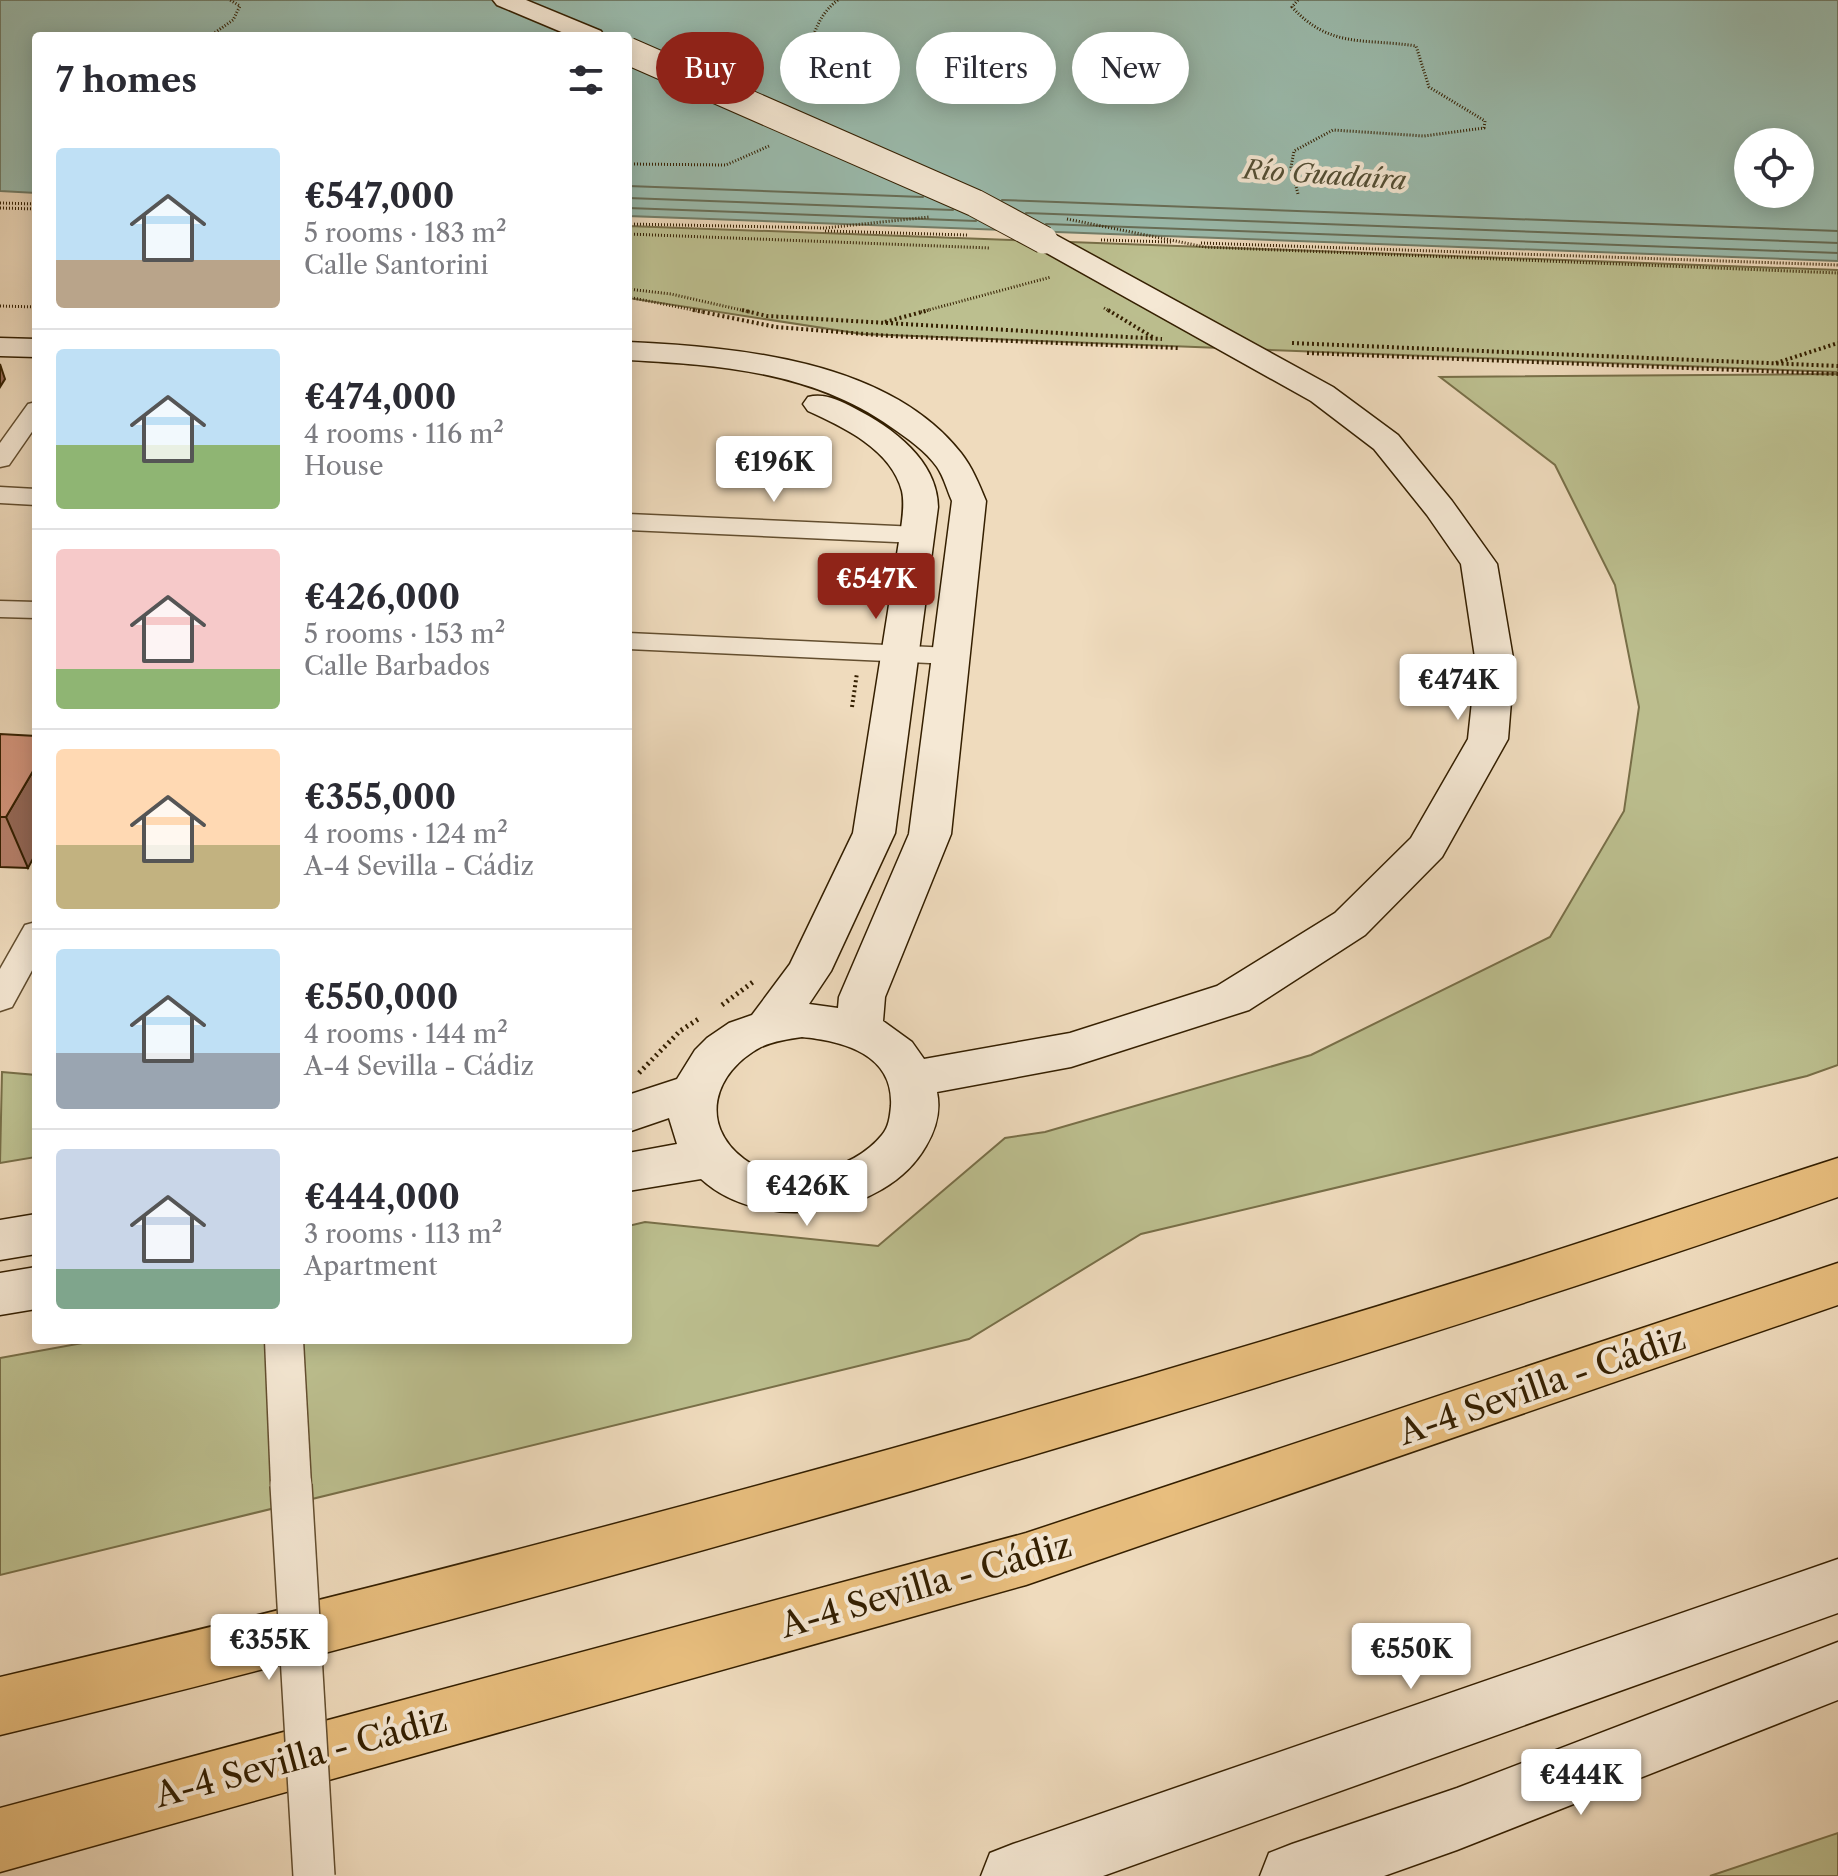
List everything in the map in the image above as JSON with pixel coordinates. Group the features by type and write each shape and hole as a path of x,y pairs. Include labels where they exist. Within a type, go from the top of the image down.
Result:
{"highway":[{"path":"0,1706 158,1669 683,1531 1202,1384 1663,1239 1838,1177"},
{"name":"A-4 Sevilla - Cádiz","path":"0,1840 1026,1559 1838,1284"}],"street":[{"path":"505,0 582,32"},
{"path":"632,53 975,203 1322,394 1386,442 1440,508 1479,564 1495,664 1488,739 1427,847 1350,924 1233,998 1071,1050 912,1079"},
{"path":"0,326 32,327"},
{"path":"0,347 32,348"},
{"path":"632,351 747,359 827,379 891,408 940,448 955,469 969,501 930,834 862,997 859,1031"},
{"path":"632,372 740,381 782,391 851,420 889,446 911,471 919,490 918,535 874,833 809,971 769,1025"},
{"path":"0,460 32,415"},
{"path":"0,495 32,497"},
{"path":"632,522 918,535"},
{"path":"0,609 32,610"},
{"path":"632,641 951,656"},
{"path":"0,999 32,940"},
{"path":"802,1020 834,1023 859,1031 895,1053 912,1079 917,1109 908,1138 886,1164 853,1183 815,1192 775,1191 738,1179 710,1158 694,1130 691,1104 698,1079 715,1056 740,1037 769,1025 802,1020"},
{"path":"632,1113 695,1091"},
{"path":"632,1171 710,1158"},
{"path":"0,1240 32,1235"},
{"path":"0,1294 32,1289"},
{"path":"284,1344 314,1876"},
{"path":"1013,1876 1838,1586"},
{"path":"1292,1876 1457,1819 1838,1671"}],"path":[{"path":"217,32 239,12 240,6 230,0"},
{"path":"816,32 827,5 838,0"},
{"path":"1298,0 1292,7 1302,21 1324,35 1350,43 1400,42 1416,46 1429,87 1485,121 1484,128 1424,136 1333,130 1294,151 1291,167 1298,194"},
{"path":"632,164 726,165 777,142"},
{"path":"0,205 32,207"},
{"path":"632,224 825,228 929,217"},
{"path":"880,323 1049,245 1083,220 1205,247 1838,273"},
{"path":"632,224 967,235"},
{"path":"632,234 996,248"},
{"path":"1092,240 1838,265"},
{"path":"0,306 32,307"},
{"path":"1772,364 1838,343"},
{"path":"713,1010 737,996 760,973"},
{"path":"632,1076 654,1059 680,1031 702,1017"}],"green space":[{"path":"632,226 1838,270 1838,372 862,334 632,299"},
{"path":"1838,374 1838,1065 1807,1076 1141,1234 969,1339 0,1575 0,1358 77,1344 632,1344 632,1225 645,1222 878,1246 1005,1138 1045,1132 1311,1055 1550,937 1624,811 1639,707 1615,585 1555,465 1440,377"},
{"path":"2,1072 32,1075 32,1158 0,1163"},
{"path":"1838,1833 1838,1876 1710,1876"}],"water":[{"name":"Río Guadaíra","path":"0,0 1838,0 1838,261 632,216 632,32 32,32 32,193 0,191"}],"building":[{"path":"0,734 32,736 32,773 6,817 0,817"}]}
